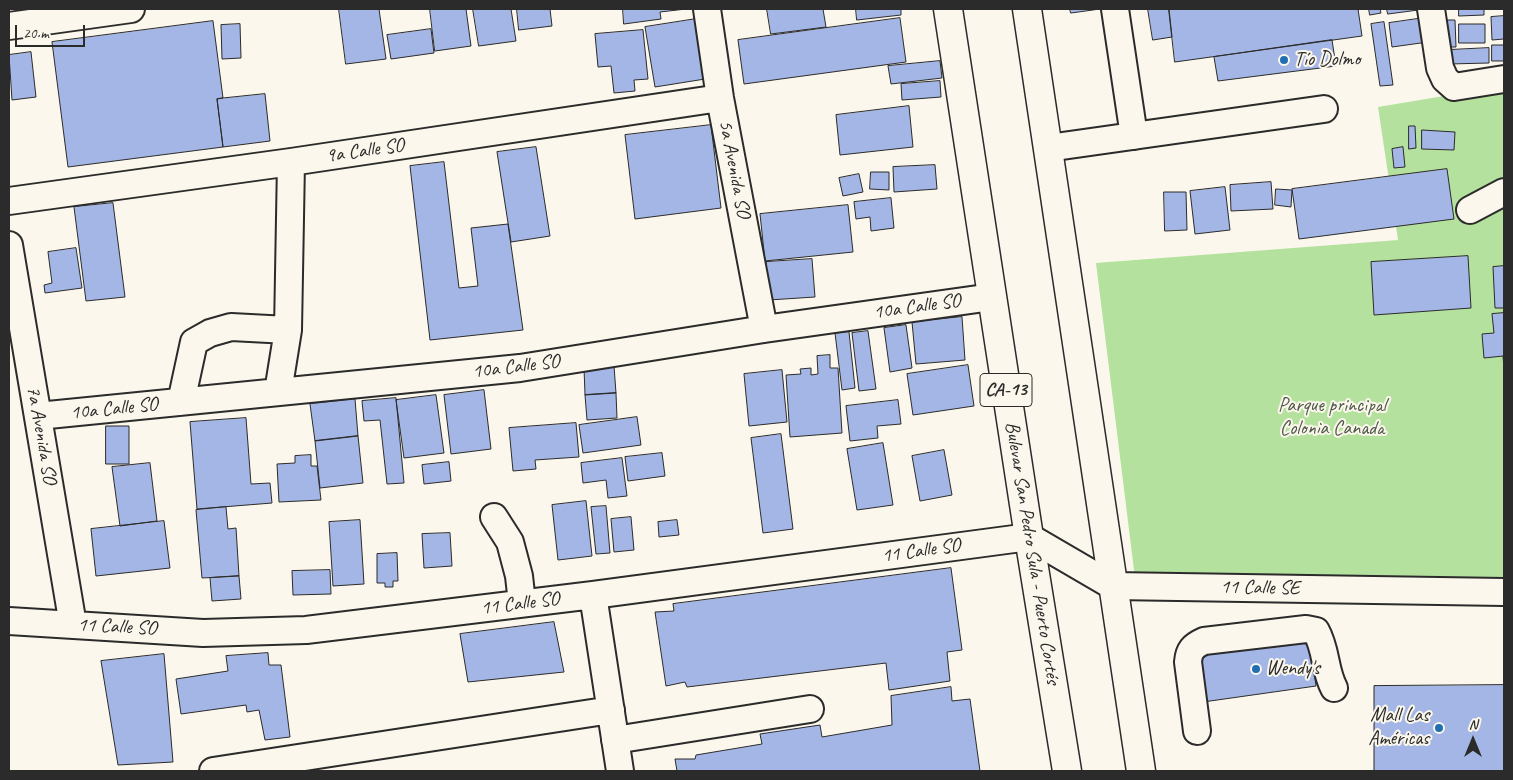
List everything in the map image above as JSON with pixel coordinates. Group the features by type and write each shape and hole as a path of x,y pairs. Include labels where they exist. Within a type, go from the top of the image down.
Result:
{"highway":[{"name":"Bulevar San Pedro Sula - Puerto Cortés","path":"948,9 1066,771"},
{"path":"1027,9 1141,771"}],"street":[{"path":"9,26 131,9"},
{"name":"5a Avenida SO","path":"707,9 720,98 764,329"},
{"path":"1115,9 1134,136"},
{"path":"1431,9 1440,68 1446,79 1454,87 1504,79"},
{"name":"9a Calle SO","path":"9,201 291,162 720,98"},
{"path":"1048,148 1324,109"},
{"path":"278,392 288,330 291,162"},
{"path":"1470,210 1504,192"},
{"name":"7a Avenida SO","path":"9,245 73,625"},
{"name":"10a Calle SO","path":"38,416 520,368 764,329 992,296"},
{"path":"181,402 194,342 210,333 230,327 288,330"},
{"path":"494,517 510,542 522,603"},
{"name":"11 Calle SE","path":"1029,537 1113,586 1504,592"},
{"name":"11 Calle SO","path":"9,618 73,625 203,632 306,630 593,595 1029,537"},
{"path":"593,595 620,771"},
{"path":"1197,730 1188,662 1189,652 1196,645 1204,641 1306,629 1316,631 1326,654 1328,678 1334,688"},
{"path":"615,740 810,709"},
{"path":"218,771 611,710"}],"green space":[{"name":"Parque principal Colonia Canada","path":"1504,86 1504,592 1136,586 1096,263 1398,240 1378,107"}],"building":[{"path":"339,9 379,9 386,59 346,64"},
{"path":"430,9 466,9 471,46 435,51"},
{"path":"473,9 511,9 516,41 479,46"},
{"path":"517,9 550,9 552,26 519,30"},
{"path":"623,9 686,9 660,12 661,19 624,24"},
{"path":"767,9 823,9 826,27 771,34"},
{"path":"856,9 901,9 901,15 857,20"},
{"path":"1070,9 1100,9 1071,13"},
{"path":"1148,9 1169,9 1172,37 1153,40"},
{"path":"1169,9 1358,9 1362,36 1175,62"},
{"path":"1369,9 1380,9 1381,13 1370,15"},
{"path":"1387,9 1426,9 1388,14"},
{"path":"1459,9 1484,9 1484,15 1459,16"},
{"path":"1504,16 1504,39 1492,40 1491,17"},
{"path":"900,18 906,62 744,84 738,40"},
{"path":"1424,18 1428,42 1392,47 1389,23"},
{"path":"696,19 705,79 655,87 645,27"},
{"path":"1444,20 1455,20 1456,47 1444,47"},
{"path":"213,21 223,98 217,99 223,147 68,167 52,42"},
{"path":"1384,22 1393,85 1380,86 1371,24"},
{"path":"240,24 241,58 222,59 221,25"},
{"path":"1459,24 1485,24 1485,43 1459,43"},
{"path":"431,29 434,53 391,59 387,35"},
{"path":"643,30 648,79 634,80 635,91 614,93 611,66 598,67 595,34"},
{"path":"1332,40 1336,66 1218,81 1214,57"},
{"path":"1492,45 1504,45 1504,61 1492,61"},
{"path":"1489,48 1489,63 1449,64 1449,50"},
{"path":"31,52 36,97 12,100 9,55"},
{"path":"940,61 942,78 891,84 888,66"},
{"path":"940,81 941,97 902,100 901,84"},
{"path":"265,94 270,141 223,147 217,99"},
{"path":"909,106 913,147 840,155 836,115"},
{"path":"711,125 721,208 635,219 625,135"},
{"path":"1409,126 1415,126 1416,148 1409,149"},
{"path":"1422,130 1455,132 1454,150 1422,149"},
{"path":"536,147 550,236 511,242 497,152"},
{"path":"1403,147 1405,167 1394,168 1392,149"},
{"path":"444,162 459,288 478,286 471,228 508,224 523,330 430,340 410,166"},
{"path":"935,165 937,189 894,192 893,167"},
{"path":"1447,169 1454,219 1299,239 1292,189"},
{"path":"871,172 889,172 889,190 870,189"},
{"path":"859,174 863,192 843,196 839,178"},
{"path":"1271,182 1273,209 1231,211 1230,185"},
{"path":"1225,187 1230,230 1195,234 1190,191"},
{"path":"1276,189 1292,190 1291,207 1275,205"},
{"path":"1164,192 1186,192 1187,230 1165,231"},
{"path":"891,198 894,228 871,231 870,217 856,219 854,202"},
{"path":"113,203 125,297 86,301 74,207"},
{"path":"848,205 853,252 765,261 760,214"},
{"path":"76,248 82,288 45,293 44,285 52,283 48,252"},
{"path":"1468,256 1471,308 1374,315 1371,262"},
{"path":"812,259 815,297 769,300 766,262"},
{"path":"1504,266 1504,308 1495,308 1493,267"},
{"path":"1504,313 1504,368 1503,356 1484,358 1482,334 1494,333 1492,314"},
{"path":"962,317 965,360 916,364 912,322"},
{"path":"906,325 912,368 890,372 884,328"},
{"path":"868,331 876,389 859,391 852,333"},
{"path":"849,332 855,388 842,390 835,333"},
{"path":"830,355 830,368 838,368 842,433 790,437 786,375 801,374 800,369 811,368 811,375 818,374 817,356"},
{"path":"968,365 974,406 913,415 907,374"},
{"path":"614,366 616,393 585,395 584,368"},
{"path":"782,370 787,422 749,426 744,374"},
{"path":"484,390 491,449 451,454 444,395"},
{"path":"616,393 617,418 587,420 585,395"},
{"path":"436,395 444,453 404,458 396,400"},
{"path":"396,398 404,483 387,484 380,420 364,421 362,401"},
{"path":"355,399 358,436 315,441 310,404"},
{"path":"898,400 901,424 877,426 878,438 850,441 846,406"},
{"path":"637,417 641,445 583,453 579,425"},
{"path":"246,418 251,484 270,483 272,503 197,509 190,422"},
{"path":"576,423 579,457 535,460 536,469 513,471 509,428"},
{"path":"106,426 129,426 129,464 106,464"},
{"path":"781,434 793,529 763,533 751,438"},
{"path":"358,436 363,483 320,488 315,441"},
{"path":"883,443 893,505 857,510 847,449"},
{"path":"944,450 952,495 920,501 912,456"},
{"path":"662,453 665,476 628,481 625,457"},
{"path":"311,455 311,466 317,466 321,500 279,502 277,464 295,463 295,456"},
{"path":"622,458 627,496 608,498 606,480 583,483 581,463"},
{"path":"449,462 451,481 424,484 422,465"},
{"path":"150,463 157,521 120,526 112,467"},
{"path":"586,501 592,556 558,560 552,505"},
{"path":"606,506 610,553 596,554 591,507"},
{"path":"226,507 228,529 236,528 239,576 202,578 196,510"},
{"path":"631,517 634,550 614,552 611,519"},
{"path":"360,520 364,584 333,586 329,522"},
{"path":"677,520 679,535 659,537 658,522"},
{"path":"164,521 170,568 96,576 91,529"},
{"path":"450,533 452,566 424,568 422,534"},
{"path":"397,553 398,581 393,581 393,587 385,587 385,583 377,583 377,554"},
{"path":"951,568 962,650 947,652 950,681 889,690 886,663 687,687 685,682 666,686 655,612 674,611 673,604"},
{"path":"330,570 331,594 293,595 292,571"},
{"path":"239,576 241,599 212,601 210,578"},
{"path":"554,622 564,672 468,682 460,634"},
{"name":"Wendy's","path":"1309,636 1316,686 1203,702 1196,653"},
{"path":"268,653 269,665 281,665 290,737 265,740 259,710 247,712 246,705 181,714 176,679 228,671 226,656"},
{"path":"164,654 173,762 118,765 101,661"},
{"name":"Mall Las Américas","path":"1504,685 1504,771 1374,771 1374,686"},
{"path":"951,687 952,701 970,699 980,771 677,771 675,759 695,759 696,755 762,744 760,734 820,725 822,737 892,725 891,696"}],"place":[{"name":"Tío Dolmo","path":"1284,60"},
{"name":"Wendy's","path":"1256,669"},
{"name":"Mall Las Américas","path":"1439,728"}]}
